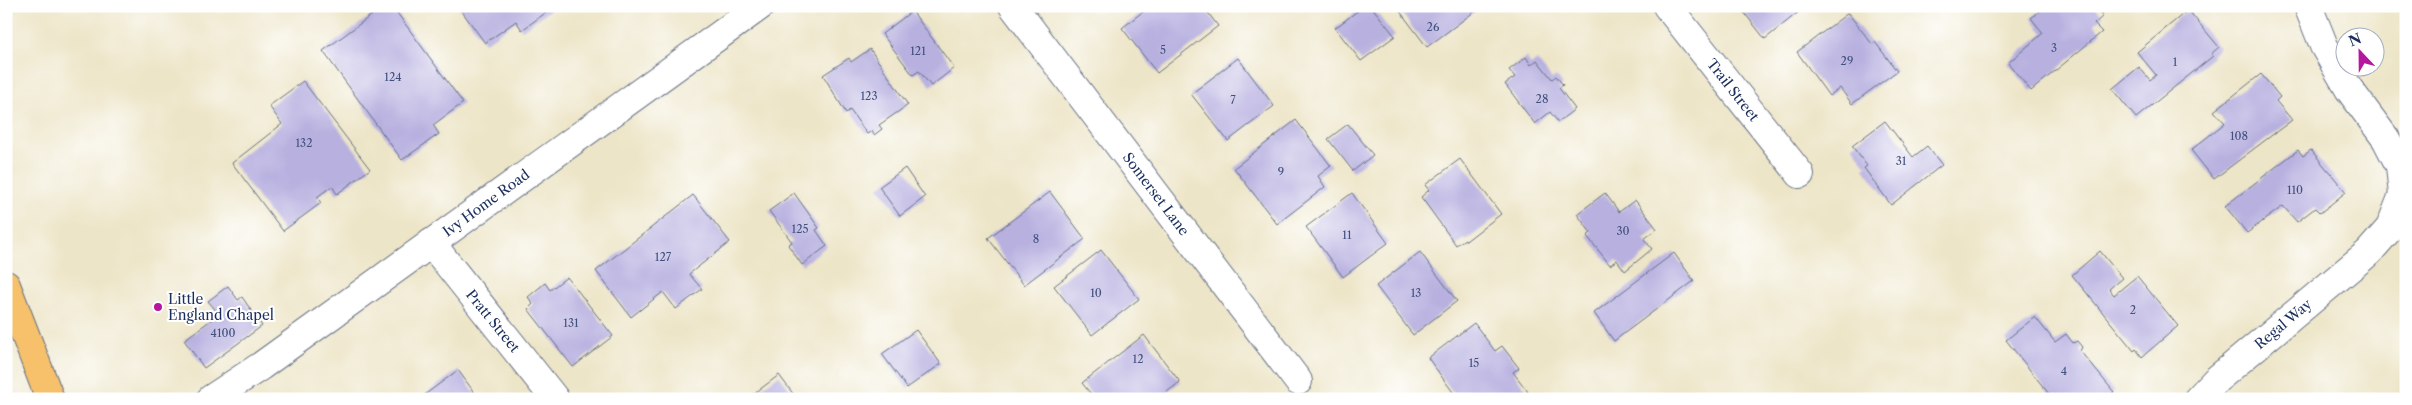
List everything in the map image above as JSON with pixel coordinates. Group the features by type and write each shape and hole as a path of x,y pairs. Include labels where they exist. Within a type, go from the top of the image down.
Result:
{"main road":[{"path":"6,285 50,399"}],"street":[{"name":"Ivy Home Road","path":"211,399 262,366 760,6"},
{"name":"Somerset Lane","path":"1013,6 1298,381"},
{"name":"Trail Street","path":"1667,6 1800,174"},
{"name":"Regal Way","path":"2198,399 2216,380 2369,252 2390,228 2403,195 2400,166 2386,139 2349,89 2329,54 2308,6"},
{"name":"Pratt Street","path":"431,243 555,399"}],"building":[{"path":"384,6 392,6 463,103 433,125 439,134 402,160 323,51"},
{"path":"458,6 555,6 522,30 516,21 485,43"},
{"path":"1150,6 1203,6 1218,26 1157,73 1122,28"},
{"path":"1364,6 1371,6 1395,36 1361,61 1335,28"},
{"path":"1396,6 1482,6 1427,47"},
{"path":"1739,6 1806,6 1765,39"},
{"path":"2046,6 2094,6 2103,16 2094,24 2102,32 2031,91 2008,63 2043,33 2031,18"},
{"path":"2188,10 2219,47 2211,54 2213,56 2136,118 2112,89 2139,67 2150,80 2156,75 2137,52"},
{"path":"912,11 954,68 931,86 919,71 913,75 882,34"},
{"path":"1848,13 1872,44 1875,42 1897,71 1852,104 1840,88 1829,96 1797,52"},
{"path":"870,49 908,105 879,125 882,129 874,135 872,131 867,134 850,110 846,113 823,75 849,58 851,62"},
{"path":"1526,57 1531,65 1537,60 1552,79 1556,76 1563,85 1559,88 1575,109 1558,122 1550,112 1535,124 1505,84 1515,77 1509,70"},
{"path":"1238,58 1274,106 1228,141 1191,94"},
{"path":"2261,74 2280,97 2276,101 2292,120 2214,179 2191,150 2225,123 2214,111"},
{"path":"303,81 370,169 337,194 332,186 317,197 321,203 283,231 232,163 282,124 269,106"},
{"path":"1296,120 1331,166 1318,176 1325,187 1277,224 1234,168"},
{"path":"1885,121 1913,157 1927,146 1942,165 1891,205 1864,168 1867,166 1852,146"},
{"path":"1348,124 1373,155 1353,171 1328,139"},
{"path":"2298,150 2303,156 2311,150 2346,192 2320,213 2315,208 2297,222 2283,206 2247,233 2225,206"},
{"path":"1460,159 1501,214 1466,241 1465,239 1456,245 1421,197 1429,190 1425,185"},
{"path":"905,168 925,197 900,216 879,187"},
{"path":"1050,192 1085,239 1024,285 988,238"},
{"path":"794,193 819,228 816,230 827,246 802,265 788,245 792,242 769,211"},
{"path":"1352,193 1388,243 1343,277 1306,227"},
{"path":"1605,193 1619,212 1635,200 1657,229 1644,239 1652,249 1625,271 1617,260 1610,265 1587,236 1591,233 1577,214"},
{"path":"693,195 730,242 689,274 702,289 676,309 663,292 631,317 596,271"},
{"path":"1101,250 1139,299 1092,335 1054,286"},
{"path":"2100,251 2122,278 2109,289 2114,295 2137,276 2178,326 2142,357 2136,349 2134,351 2072,275"},
{"path":"1420,252 1457,301 1413,335 1376,286"},
{"path":"1674,253 1694,281 1614,341 1594,313"},
{"path":"567,277 613,336 573,367 528,309 533,304 528,297 545,283 550,290"},
{"path":"228,286 238,300 242,297 262,326 204,368 184,340 219,314 208,301"},
{"path":"2035,317 2055,342 2066,334 2073,343 2077,341 2082,347 2080,351 2114,392 2105,399 2053,399 2006,340"},
{"path":"1474,323 1495,351 1502,346 1519,368 1513,372 1528,392 1519,399 1485,399 1482,394 1475,399 1458,399 1428,358"},
{"path":"916,330 941,364 907,388 882,354"},
{"path":"1144,335 1180,382 1158,399 1095,399 1082,383"},
{"path":"458,370 479,399 419,399"},
{"path":"779,375 797,399 747,399"}],"place":[{"name":"Little England Chapel","path":"158,307"}]}
